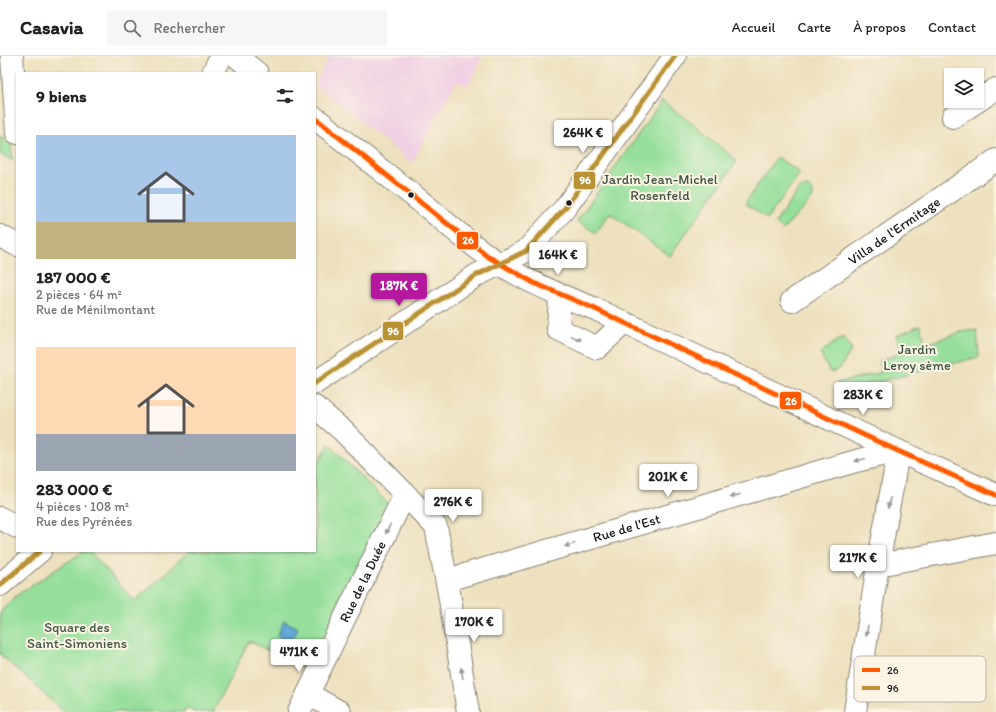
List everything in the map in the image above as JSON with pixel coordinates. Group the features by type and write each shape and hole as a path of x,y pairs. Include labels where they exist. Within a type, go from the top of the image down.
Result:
{"street":[{"path":"12,56 16,118"},
{"path":"214,72 222,56"},
{"path":"236,56 257,72"},
{"path":"316,382 477,275 526,251 565,208 675,56"},
{"path":"953,117 996,89"},
{"path":"316,119 419,200 473,245 500,264 530,282 560,296 593,308 898,451 996,495"},
{"name":"Villa de l'Ermitage","path":"792,301 996,160"},
{"path":"0,236 16,244"},
{"path":"560,296 558,329 597,348 624,323"},
{"path":"316,409 343,431 436,527 447,580 468,712"},
{"path":"864,656 898,451"},
{"name":"Rue de l'Est","path":"447,580 856,461 898,451"},
{"name":"Rue de la Duée","path":"304,703 405,494"},
{"path":"0,518 16,526"},
{"path":"878,565 996,543"},
{"path":"0,585 39,552"},
{"path":"855,712 857,702"},
{"path":"304,703 340,712"}],"shaded area":[{"path":"329,56 478,56 482,59 467,86 456,81 412,163 316,86"}],"green space":[{"name":"Jardin Jean-Michel Rosenfeld","path":"662,101 694,125 737,161 670,256 610,213 596,233 577,221"},
{"path":"0,136 11,142 13,161 0,154"},
{"path":"777,157 800,173 767,219 745,203"},
{"path":"808,187 813,191 812,199 783,230 775,223 799,189"},
{"name":"Jardin Leroy sème","path":"920,325 926,344 961,332 977,330 979,357 841,391 836,383 882,372 879,361 903,352 896,336"},
{"path":"843,337 852,349 840,368 833,372 829,371 820,353"},
{"name":"Square des Saint-Simoniens","path":"329,444 391,507 309,671 249,641 213,712 194,712 186,708 185,712 64,712 0,654 0,613 13,598 82,552 90,552 135,601 188,552 316,552 316,467"}],"water":[{"path":"284,621 298,628 291,643 277,636"}],"transit line":[{"name":"96","path":"316,382 477,275 526,251 565,208 675,56"},
{"name":"26","path":"316,119 489,257 534,283 593,308 898,451 996,495"},
{"name":"96","path":"0,585 39,552"}]}
